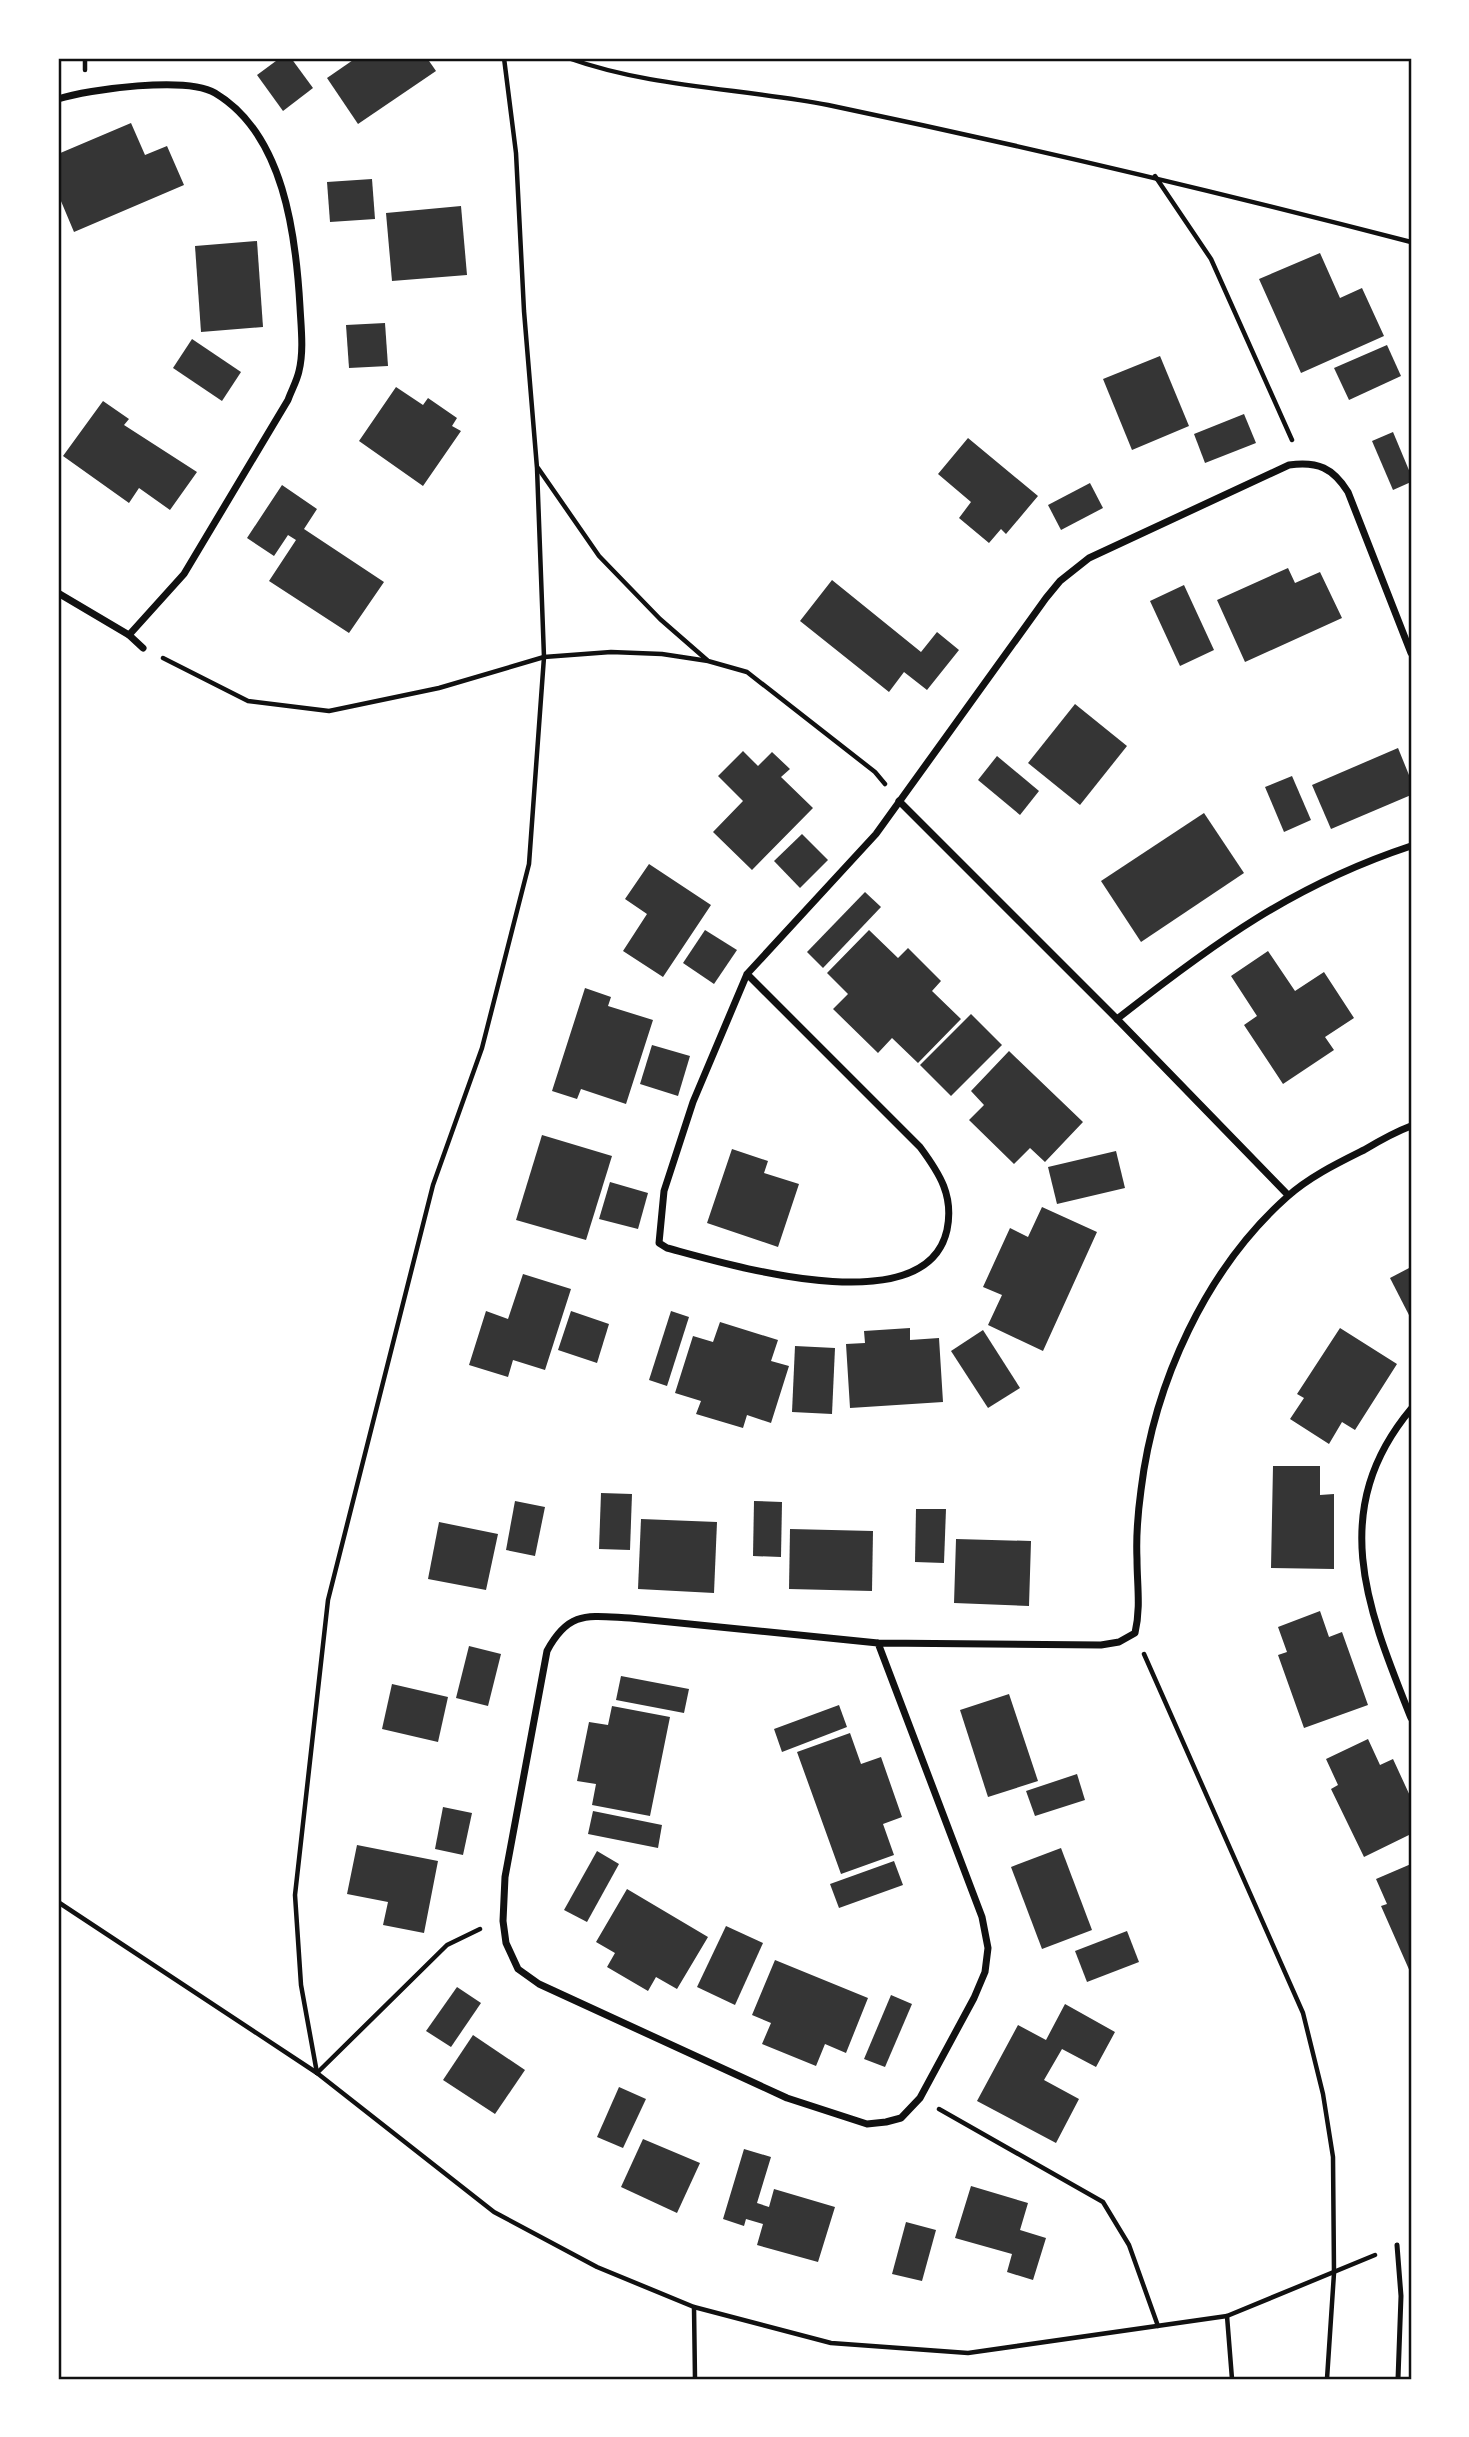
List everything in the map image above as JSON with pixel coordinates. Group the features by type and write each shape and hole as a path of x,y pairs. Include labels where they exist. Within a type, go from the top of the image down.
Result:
{"street":[{"path":"58,99 102,88 134,86 197,87 213,91 229,103 256,134 273,163 287,200 295,244 302,340 299,370 288,400 184,573 129,635"},
{"path":"747,974 920,1147 940,1174 949,1197 950,1217 945,1238 935,1257 920,1268 898,1276 873,1280 834,1281 772,1276 667,1248 659,1243 664,1191 698,1091 747,974 876,834 1046,598 1075,568 1289,465 1321,464 1338,476 1348,492 1411,653"},
{"path":"58,593 129,635 143,648"},
{"path":"899,801 1288,1195"},
{"path":"1117,1019 1220,940 1283,900 1350,867 1411,846"},
{"path":"878,1643 982,1917 988,1948 985,1972 974,1998 920,2098 901,2118 867,2124 787,2098 539,1984 518,1969 506,1943 503,1921 505,1877 547,1651 556,1634 570,1620 589,1616 630,1618 878,1643 1101,1645 1119,1642 1135,1633 1140,1608 1136,1559 1141,1490 1156,1414 1179,1351 1210,1292 1255,1230 1288,1195 1326,1170 1411,1126"},
{"path":"1411,1409 1400,1423 1380,1460 1367,1492 1362,1530 1362,1570 1371,1612 1411,1718"}],"lane":[{"path":"1397,2245 1401,2296 1398,2379"}],"path":[{"path":"317,2073 301,1985 295,1895 328,1600 433,1185 482,1048 529,864 544,657 537,468 524,311 516,153 504,58"},
{"path":"568,58 608,72 660,83 767,93 1155,176 1411,243"},
{"path":"1155,176 1211,259 1302,463"},
{"path":"537,468 599,556 660,618 708,661"},
{"path":"143,648 248,701 329,711 439,688 544,657 611,652 662,654 708,661 747,672 779,695 875,772 899,801"},
{"path":"1135,1633 1303,2013 1323,2094 1333,2157 1334,2273 1327,2379"},
{"path":"58,1902 317,2073 494,2212 597,2267 694,2307 831,2343 968,2353 1227,2316 1397,2245"},
{"path":"317,2073 447,1945 468,1933 503,1921"},
{"path":"920,2098 1103,2202 1129,2245 1158,2326"},
{"path":"694,2307 695,2379"},
{"path":"1227,2316 1232,2379"}],"building":[{"path":"280,58 291,58 313,88 283,111 257,75"},
{"path":"356,58 427,58 436,71 358,124 327,78"},
{"path":"131,123 145,155 167,146 184,185 74,232 58,194 58,154"},
{"path":"372,179 375,219 330,222 327,182"},
{"path":"461,206 467,275 392,281 386,213"},
{"path":"257,241 263,327 201,332 195,246"},
{"path":"1320,253 1340,298 1362,288 1384,336 1301,373 1259,279"},
{"path":"385,323 388,366 349,368 346,325"},
{"path":"192,339 241,372 222,401 173,368"},
{"path":"1387,345 1401,376 1349,400 1334,368"},
{"path":"1160,356 1189,426 1132,450 1103,379"},
{"path":"396,387 423,405 428,398 457,418 452,426 461,431 423,486 359,441"},
{"path":"103,401 129,419 124,425 197,472 170,510 139,488 129,503 63,456"},
{"path":"1244,414 1256,443 1205,463 1194,434"},
{"path":"1393,432 1411,475 1411,482 1393,490 1372,441"},
{"path":"968,438 1038,496 1006,534 1001,529 989,543 959,518 971,502 938,474"},
{"path":"1090,483 1103,508 1061,530 1048,505"},
{"path":"282,485 317,509 304,529 384,582 349,633 269,581 296,540 288,535 274,556 247,538"},
{"path":"1288,568 1295,583 1320,572 1342,618 1245,662 1217,600"},
{"path":"832,580 921,652 937,632 959,650 927,690 904,672 889,692 800,621"},
{"path":"1184,585 1214,650 1180,666 1150,601"},
{"path":"1075,704 1127,746 1080,805 1028,763"},
{"path":"1398,748 1411,780 1411,795 1331,829 1312,785"},
{"path":"743,751 758,766 772,752 790,769 781,777 813,808 752,870 713,832 743,801 718,776"},
{"path":"997,756 1039,791 1020,815 978,780"},
{"path":"1292,776 1311,820 1284,832 1265,787"},
{"path":"1204,813 1244,873 1141,942 1101,881"},
{"path":"802,834 828,860 800,888 774,861"},
{"path":"649,864 711,905 663,977 623,951 647,914 625,899"},
{"path":"865,892 881,907 823,968 807,952"},
{"path":"705,930 737,950 714,984 683,963"},
{"path":"869,930 898,958 908,948 941,981 932,991 961,1019 918,1063 892,1038 878,1053 833,1009 848,994 827,973"},
{"path":"1268,951 1295,991 1324,972 1354,1018 1325,1037 1334,1050 1283,1084 1244,1025 1257,1016 1231,976"},
{"path":"585,988 611,997 608,1006 653,1020 626,1104 581,1089 577,1099 552,1091"},
{"path":"971,1014 1002,1045 951,1096 920,1065"},
{"path":"652,1045 690,1056 678,1096 640,1084"},
{"path":"1009,1051 1083,1122 1045,1162 1030,1148 1014,1164 969,1120 984,1105 971,1091"},
{"path":"542,1135 612,1156 586,1240 516,1220"},
{"path":"732,1149 768,1161 764,1173 799,1184 778,1247 707,1223"},
{"path":"1116,1151 1125,1188 1057,1204 1048,1167"},
{"path":"610,1182 648,1193 638,1229 599,1219"},
{"path":"1042,1207 1097,1232 1043,1351 988,1325 1002,1295 983,1287 1010,1228 1028,1237"},
{"path":"1411,1267 1411,1319 1390,1278"},
{"path":"523,1274 571,1289 545,1370 513,1360 508,1377 469,1365 486,1311 508,1319"},
{"path":"571,1311 609,1324 597,1363 558,1350"},
{"path":"671,1311 689,1317 667,1386 649,1380"},
{"path":"720,1322 778,1340 771,1361 789,1366 771,1423 747,1415 743,1428 696,1414 701,1401 675,1393 693,1336 713,1342"},
{"path":"910,1328 910,1340 939,1338 943,1402 850,1408 846,1344 865,1343 864,1331"},
{"path":"1340,1328 1397,1364 1355,1430 1342,1422 1329,1444 1290,1419 1304,1398 1297,1394"},
{"path":"983,1330 1020,1388 988,1408 951,1351"},
{"path":"795,1346 835,1348 832,1414 792,1412"},
{"path":"1273,1466 1320,1466 1320,1495 1334,1494 1334,1569 1271,1568"},
{"path":"601,1493 632,1494 630,1550 599,1549"},
{"path":"515,1501 545,1507 535,1556 506,1550"},
{"path":"754,1501 782,1502 781,1557 753,1556"},
{"path":"916,1509 946,1509 944,1563 915,1562"},
{"path":"641,1519 717,1522 714,1593 638,1589"},
{"path":"439,1522 498,1534 486,1590 428,1579"},
{"path":"790,1529 873,1531 872,1591 789,1589"},
{"path":"956,1539 1031,1541 1029,1606 954,1603"},
{"path":"1320,1611 1329,1637 1342,1632 1368,1705 1304,1728 1278,1655 1287,1652 1278,1627"},
{"path":"469,1646 501,1654 488,1706 456,1698"},
{"path":"621,1676 689,1689 684,1713 616,1700"},
{"path":"392,1684 448,1697 438,1742 382,1729"},
{"path":"1009,1694 1038,1781 988,1797 960,1710"},
{"path":"839,1705 847,1727 782,1752 774,1729"},
{"path":"612,1706 670,1717 650,1816 592,1805 596,1784 577,1781 589,1722 608,1725"},
{"path":"850,1733 861,1764 881,1757 902,1817 883,1824 894,1855 841,1874 797,1752"},
{"path":"1368,1739 1380,1765 1393,1759 1411,1798 1411,1834 1364,1857 1331,1789 1338,1785 1326,1759"},
{"path":"1077,1774 1085,1800 1035,1816 1026,1791"},
{"path":"443,1807 472,1813 463,1855 435,1849"},
{"path":"593,1811 662,1825 658,1848 588,1834"},
{"path":"357,1845 438,1861 424,1933 383,1925 388,1902 347,1894"},
{"path":"1061,1848 1092,1930 1042,1949 1011,1867"},
{"path":"597,1851 619,1864 587,1922 564,1910"},
{"path":"894,1861 903,1885 839,1908 830,1884"},
{"path":"1411,1864 1411,1974 1381,1906 1387,1904 1376,1879"},
{"path":"627,1889 708,1937 677,1989 656,1977 648,1991 607,1967 615,1953 596,1942"},
{"path":"726,1926 763,1943 735,2005 697,1987"},
{"path":"1127,1931 1139,1962 1087,1982 1075,1951"},
{"path":"775,1960 868,1998 846,2053 825,2044 816,2066 762,2044 771,2023 752,2015"},
{"path":"457,1987 481,2003 451,2047 426,2031"},
{"path":"891,1995 912,2004 885,2067 864,2059"},
{"path":"1065,2004 1115,2032 1096,2067 1062,2049 1044,2080 1079,2099 1056,2143 977,2101 1018,2025 1046,2040"},
{"path":"473,2035 525,2070 495,2114 443,2080"},
{"path":"619,2087 646,2099 623,2148 597,2137"},
{"path":"643,2139 700,2163 677,2213 621,2187"},
{"path":"744,2149 771,2157 757,2203 769,2207 774,2189 835,2207 818,2262 757,2245 763,2224 746,2219 744,2226 723,2219"},
{"path":"971,2186 1028,2203 1020,2230 1046,2238 1033,2280 1007,2272 1012,2254 955,2238"},
{"path":"906,2222 936,2230 922,2281 892,2274"}]}
